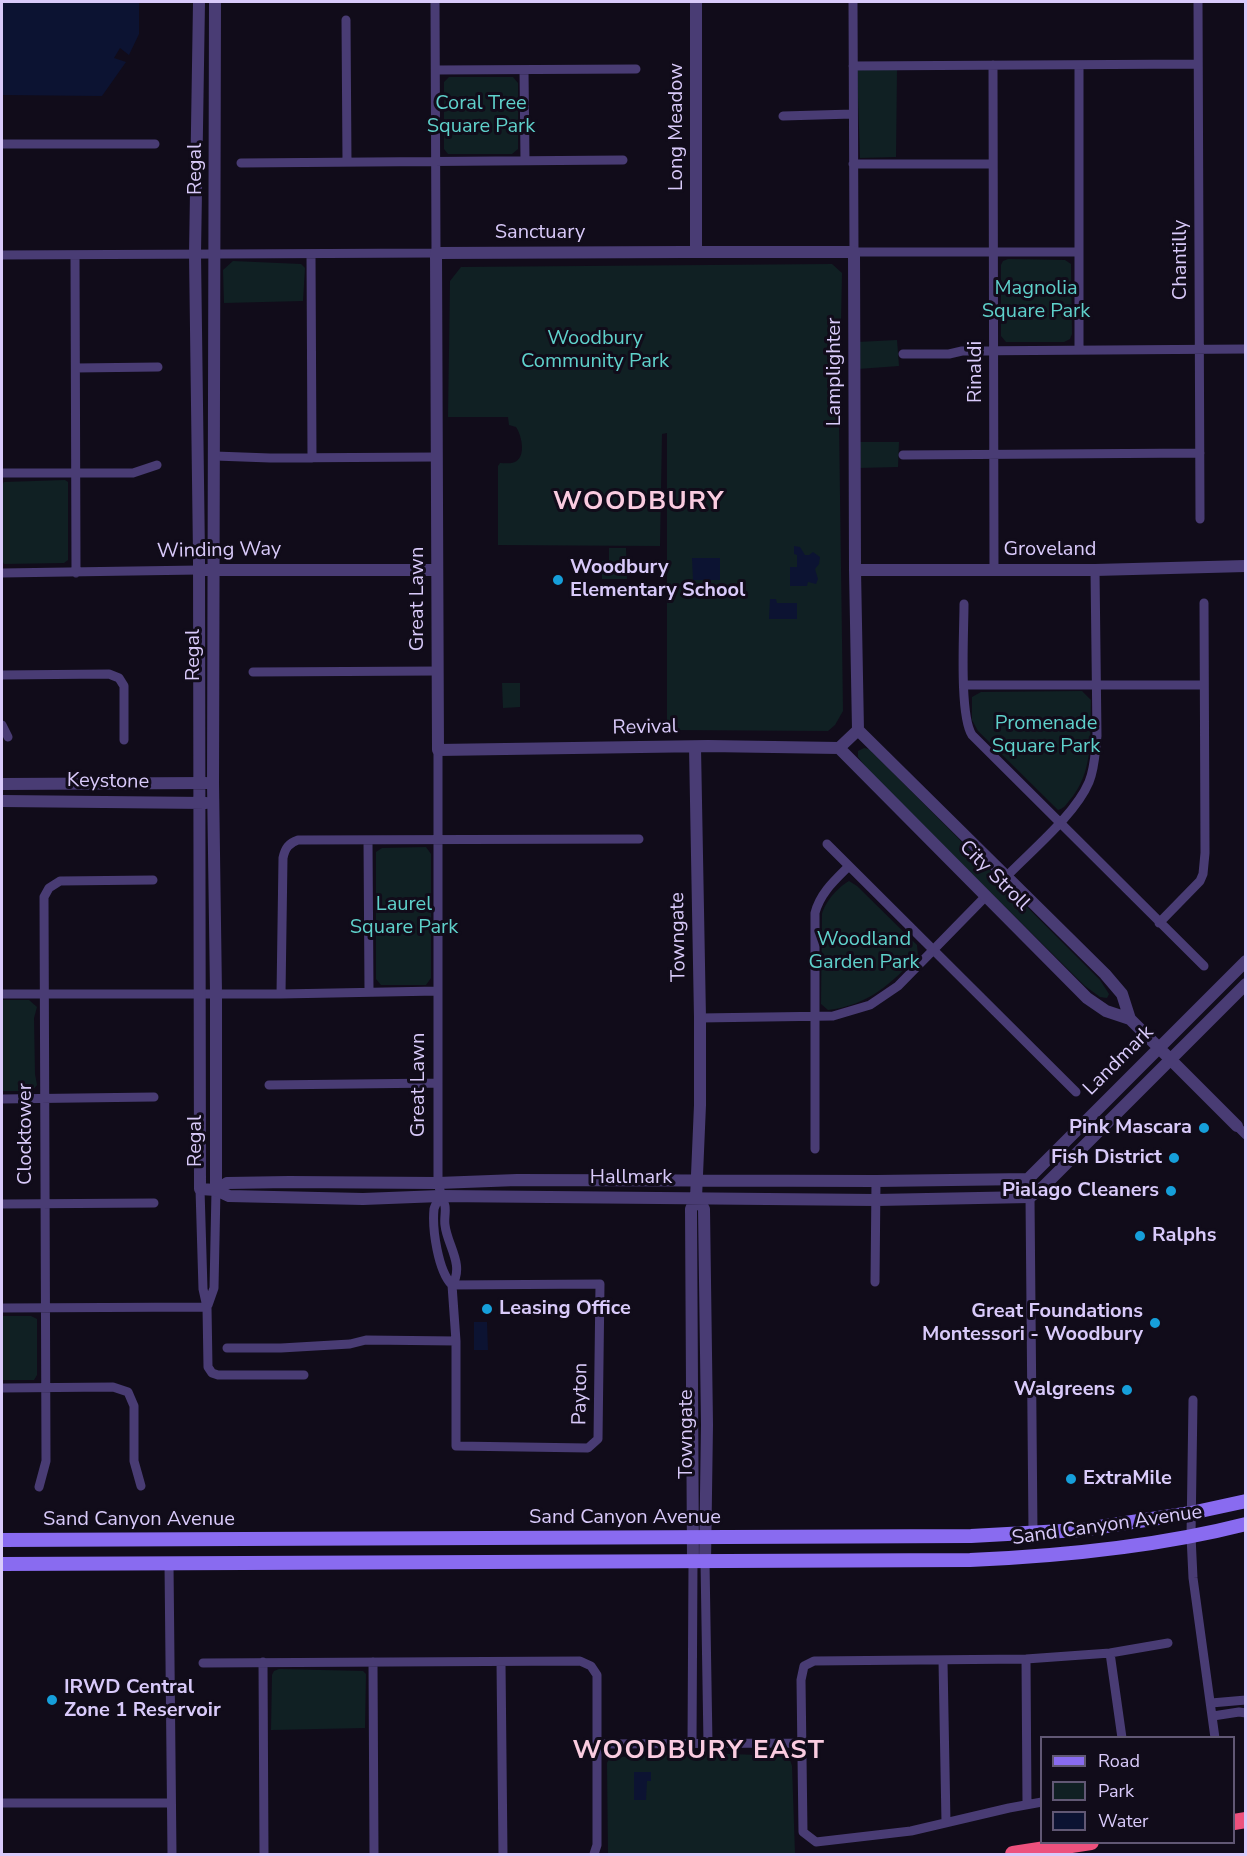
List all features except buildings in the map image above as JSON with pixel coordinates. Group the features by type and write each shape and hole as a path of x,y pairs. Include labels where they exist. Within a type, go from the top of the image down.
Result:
{"highway":[{"path":"1013,1854 1078,1844"}],"main road":[{"name":"Sand Canyon Avenue","path":"2,1539 971,1536 1080,1530 1191,1513 1245,1501"},
{"name":"Sand Canyon Avenue","path":"2,1564 970,1560 1080,1553 1191,1536 1245,1524"}],"street":[{"name":"Regal","path":"199,2 195,254 199,570 200,1189 208,1367 212,1373 226,1376 304,1375"},
{"name":"Regal","path":"207,1307 214,1288 216,1190 213,803 215,2"},
{"name":"Great Lawn","path":"435,2 439,841 438,1183 440,1196"},
{"name":"Long Meadow","path":"696,2 696,252"},
{"name":"Lamplighter","path":"853,2 854,735"},
{"name":"Chantilly","path":"1198,2 1200,519"},
{"path":"346,20 347,162"},
{"path":"853,66 1198,64"},
{"name":"Rinaldi","path":"993,65 994,570"},
{"path":"1079,65 1080,350"},
{"path":"436,70 636,69"},
{"path":"524,70 525,161"},
{"path":"783,116 853,114"},
{"path":"2,144 155,144"},
{"path":"241,163 623,160"},
{"path":"853,164 993,164"},
{"name":"Sanctuary","path":"2,255 1079,252"},
{"path":"311,254 312,458"},
{"path":"75,255 76,573"},
{"path":"903,354 1245,349"},
{"path":"76,368 158,367"},
{"path":"903,455 1200,453"},
{"path":"215,456 436,457"},
{"path":"2,473 133,472 157,465"},
{"name":"Groveland","path":"855,570 1095,570 1245,566"},
{"name":"Winding Way","path":"2,573 214,569 437,570"},
{"path":"1006,877 1075,806 1090,780 1095,762 1097,736 1095,570"},
{"path":"1159,923 1196,886 1203,874 1205,853 1204,603"},
{"path":"964,604 965,715 972,735 1204,966"},
{"path":"253,672 438,671"},
{"path":"2,675 109,674 116,676 124,686 124,740"},
{"path":"965,685 1204,685"},
{"path":"2,725 8,736"},
{"path":"839,748 854,735"},
{"name":"City Stroll","path":"854,735 1006,877 1122,994 1130,1019 1241,1130"},
{"name":"Towngate","path":"693,1744 699,1538 707,1425 704,1209 696,1198 700,1018 695,747"},
{"name":"City Stroll","path":"839,748 1087,998 1106,1011 1130,1019"},
{"name":"Revival","path":"438,750 839,748"},
{"name":"Keystone","path":"2,784 213,783"},
{"name":"Keystone","path":"2,801 213,803"},
{"path":"281,994 283,858 287,846 298,840 639,839"},
{"path":"368,840 369,992"},
{"path":"827,844 1076,1092"},
{"path":"816,1149 815,913 823,893 849,866"},
{"name":"Clocktower","path":"39,1487 46,1461 44,897 50,888 60,881 153,880"},
{"path":"700,1018 814,1017 846,1013 881,999 898,986 986,896"},
{"name":"Landmark","path":"1022,1179 1245,961"},
{"name":"Landmark","path":"1030,1197 1044,1186 1245,984"},
{"path":"2,994 281,994 438,991"},
{"path":"269,1085 438,1083"},
{"path":"2,1099 154,1097"},
{"path":"1022,1179 1030,1197 1033,1532"},
{"name":"Hallmark","path":"216,1190 227,1183 1022,1179"},
{"path":"875,1282 876,1181"},
{"name":"Hallmark","path":"200,1189 216,1190 229,1196 363,1199 440,1196 876,1200 1030,1197"},
{"name":"Payton","path":"440,1196 434,1207 436,1245 447,1280 452,1285 600,1284 598,1439 588,1448 456,1446 456,1341 452,1285 456,1278 455,1257 445,1226 445,1205 440,1196"},
{"path":"2,1204 154,1203"},
{"path":"2,1308 207,1307"},
{"path":"227,1348 281,1348 350,1344 366,1340 456,1341"},
{"path":"2,1388 112,1387 128,1392 134,1406 134,1461 141,1486"},
{"path":"1193,1400 1191,1513 1193,1578 1215,1736"},
{"name":"Towngate","path":"699,1562 708,1744"},
{"path":"170,1564 172,1854"},
{"path":"1040,1802 911,1831 816,1842 803,1832 802,1670 808,1662 814,1661 1026,1659 1110,1653 1168,1642"},
{"path":"1110,1653 1122,1736"},
{"path":"1026,1659 1027,1804"},
{"path":"204,1663 580,1661 591,1666 597,1675 597,1845 594,1854"},
{"path":"943,1661 946,1823"},
{"path":"263,1662 264,1854"},
{"path":"373,1662 374,1854"},
{"path":"501,1662 503,1854"},
{"path":"1211,1703 1245,1700"},
{"path":"1213,1716 1245,1713"},
{"path":"598,1744 801,1743"},
{"path":"2,1803 171,1803"}],"green space":[{"path":"857,68 897,69 896,157 860,158"},
{"name":"Coral Tree Square Park","path":"449,77 513,77 518,83 518,149 512,154 448,154 444,149 444,82"},
{"name":"Magnolia Square Park","path":"1008,259 1065,260 1071,264 1072,334 1070,339 1064,342 1006,342 1001,336 1001,265"},
{"path":"233,261 301,264 305,268 303,301 224,303 223,270"},
{"name":"Woodbury Community Park","path":"832,264 842,273 839,424 843,711 835,725 828,731 667,730 667,433 662,434 660,546 498,545 498,466 500,463 512,463 519,459 522,450 521,440 516,427 509,425 508,417 448,417 450,281 461,267"},
{"path":"897,340 899,366 858,369 857,342"},
{"path":"857,442 899,442 898,467 858,468"},
{"path":"65,480 68,482 68,560 64,563 4,564 2,561 2,485 4,482"},
{"path":"609,548 626,548 627,579 602,579 602,561 609,560"},
{"path":"502,683 520,683 520,707 503,708"},
{"name":"Promenade Square Park","path":"1082,691 1091,700 1087,766 1077,790 1065,806 1058,810 978,731 972,720 972,697 981,692"},
{"path":"864,748 869,749 1100,980 1109,994 1107,998 1100,997 1085,986 871,774 858,757 858,751"},
{"name":"Laurel Square Park","path":"426,847 431,854 431,978 426,985 381,985 376,979 376,852 382,848"},
{"name":"Woodland Garden Park","path":"849,881 857,886 917,945 918,955 888,984 867,998 828,1010 821,1004 822,914 832,895"},
{"path":"2,1000 29,1000 37,1007 34,1018 37,1085 32,1091 2,1091"},
{"path":"2,1316 31,1316 37,1319 37,1375 34,1380 2,1380"},
{"path":"279,1669 363,1671 366,1674 365,1728 271,1730 272,1675"},
{"path":"704,1753 785,1756 790,1760 795,1854 608,1854 607,1763 609,1759"}],"water":[{"path":"2,2 139,2 139,34 129,55 120,48 114,58 126,62 102,96 2,95"},
{"path":"794,546 800,547 805,555 813,552 820,557 815,569 818,579 816,584 808,582 807,586 790,586 790,567 797,567"},
{"path":"692,558 720,558 720,580 693,580"},
{"path":"770,599 776,599 777,603 797,603 797,619 769,619"},
{"path":"474,1322 487,1322 488,1350 474,1350"},
{"path":"634,1772 651,1772 651,1781 647,1781 646,1800 634,1800"}],"place":[{"name":"Woodbury Elementary School","path":"558,580"},
{"name":"Pink Mascara","path":"1204,1128"},
{"name":"Fish District","path":"1174,1158"},
{"name":"Pialago Cleaners","path":"1171,1191"},
{"name":"Ralphs","path":"1140,1236"},
{"name":"Leasing Office","path":"487,1309"},
{"name":"Great Foundations Montessori - Woodbury","path":"1155,1323"},
{"name":"Walgreens","path":"1127,1390"},
{"name":"ExtraMile","path":"1071,1479"},
{"name":"IRWD Central Zone 1 Reservoir","path":"52,1700"}],"district":[{"name":"WOODBURY","path":"639,503"},
{"name":"WOODBURY EAST","path":"699,1752"}]}
